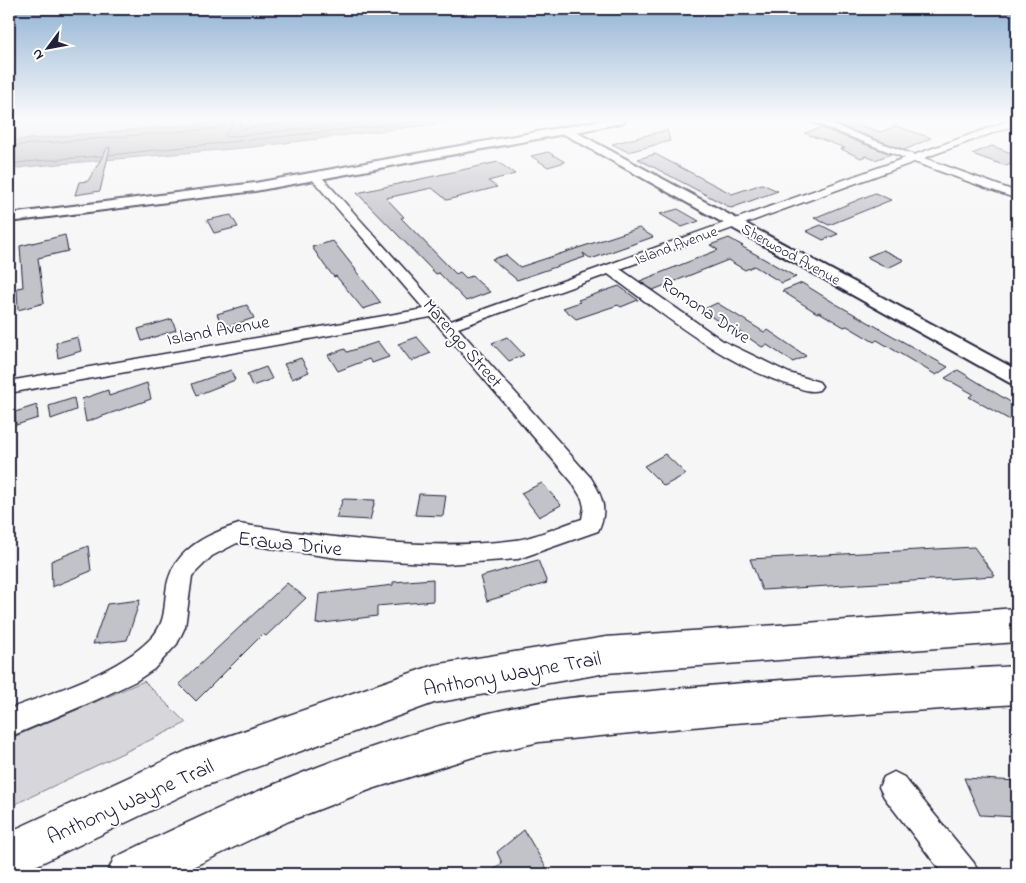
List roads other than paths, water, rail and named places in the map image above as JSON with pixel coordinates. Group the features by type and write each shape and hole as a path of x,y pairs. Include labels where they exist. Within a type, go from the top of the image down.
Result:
{"highway":[{"name":"Anthony Wayne Trail","path":"9,855 188,771 434,684 606,655 1017,624"},
{"path":"130,874 196,840 321,786 425,749 528,724 718,703 1015,685"}],"street":[{"path":"9,218 189,196 395,161"},
{"name":"Sherwood Avenue","path":"621,161 1017,378"},
{"name":"Island Avenue","path":"448,327 906,161"},
{"path":"924,161 1017,196"},
{"name":"Marengo Street","path":"315,176 567,462 594,500 596,510 594,518"},
{"name":"Romona Drive","path":"610,269 723,348 783,377 813,386"},
{"name":"Island Avenue","path":"9,387 435,312"},
{"name":"Erawa Drive","path":"9,723 133,670 147,659 162,645 174,627 177,619 180,577 185,568 190,561 209,546 228,536 239,533 337,548 399,553 481,553 518,549 590,525 594,518"},
{"path":"894,787 963,874"}],"water":[{"path":"9,161 91,161 25,167 9,170"}]}
